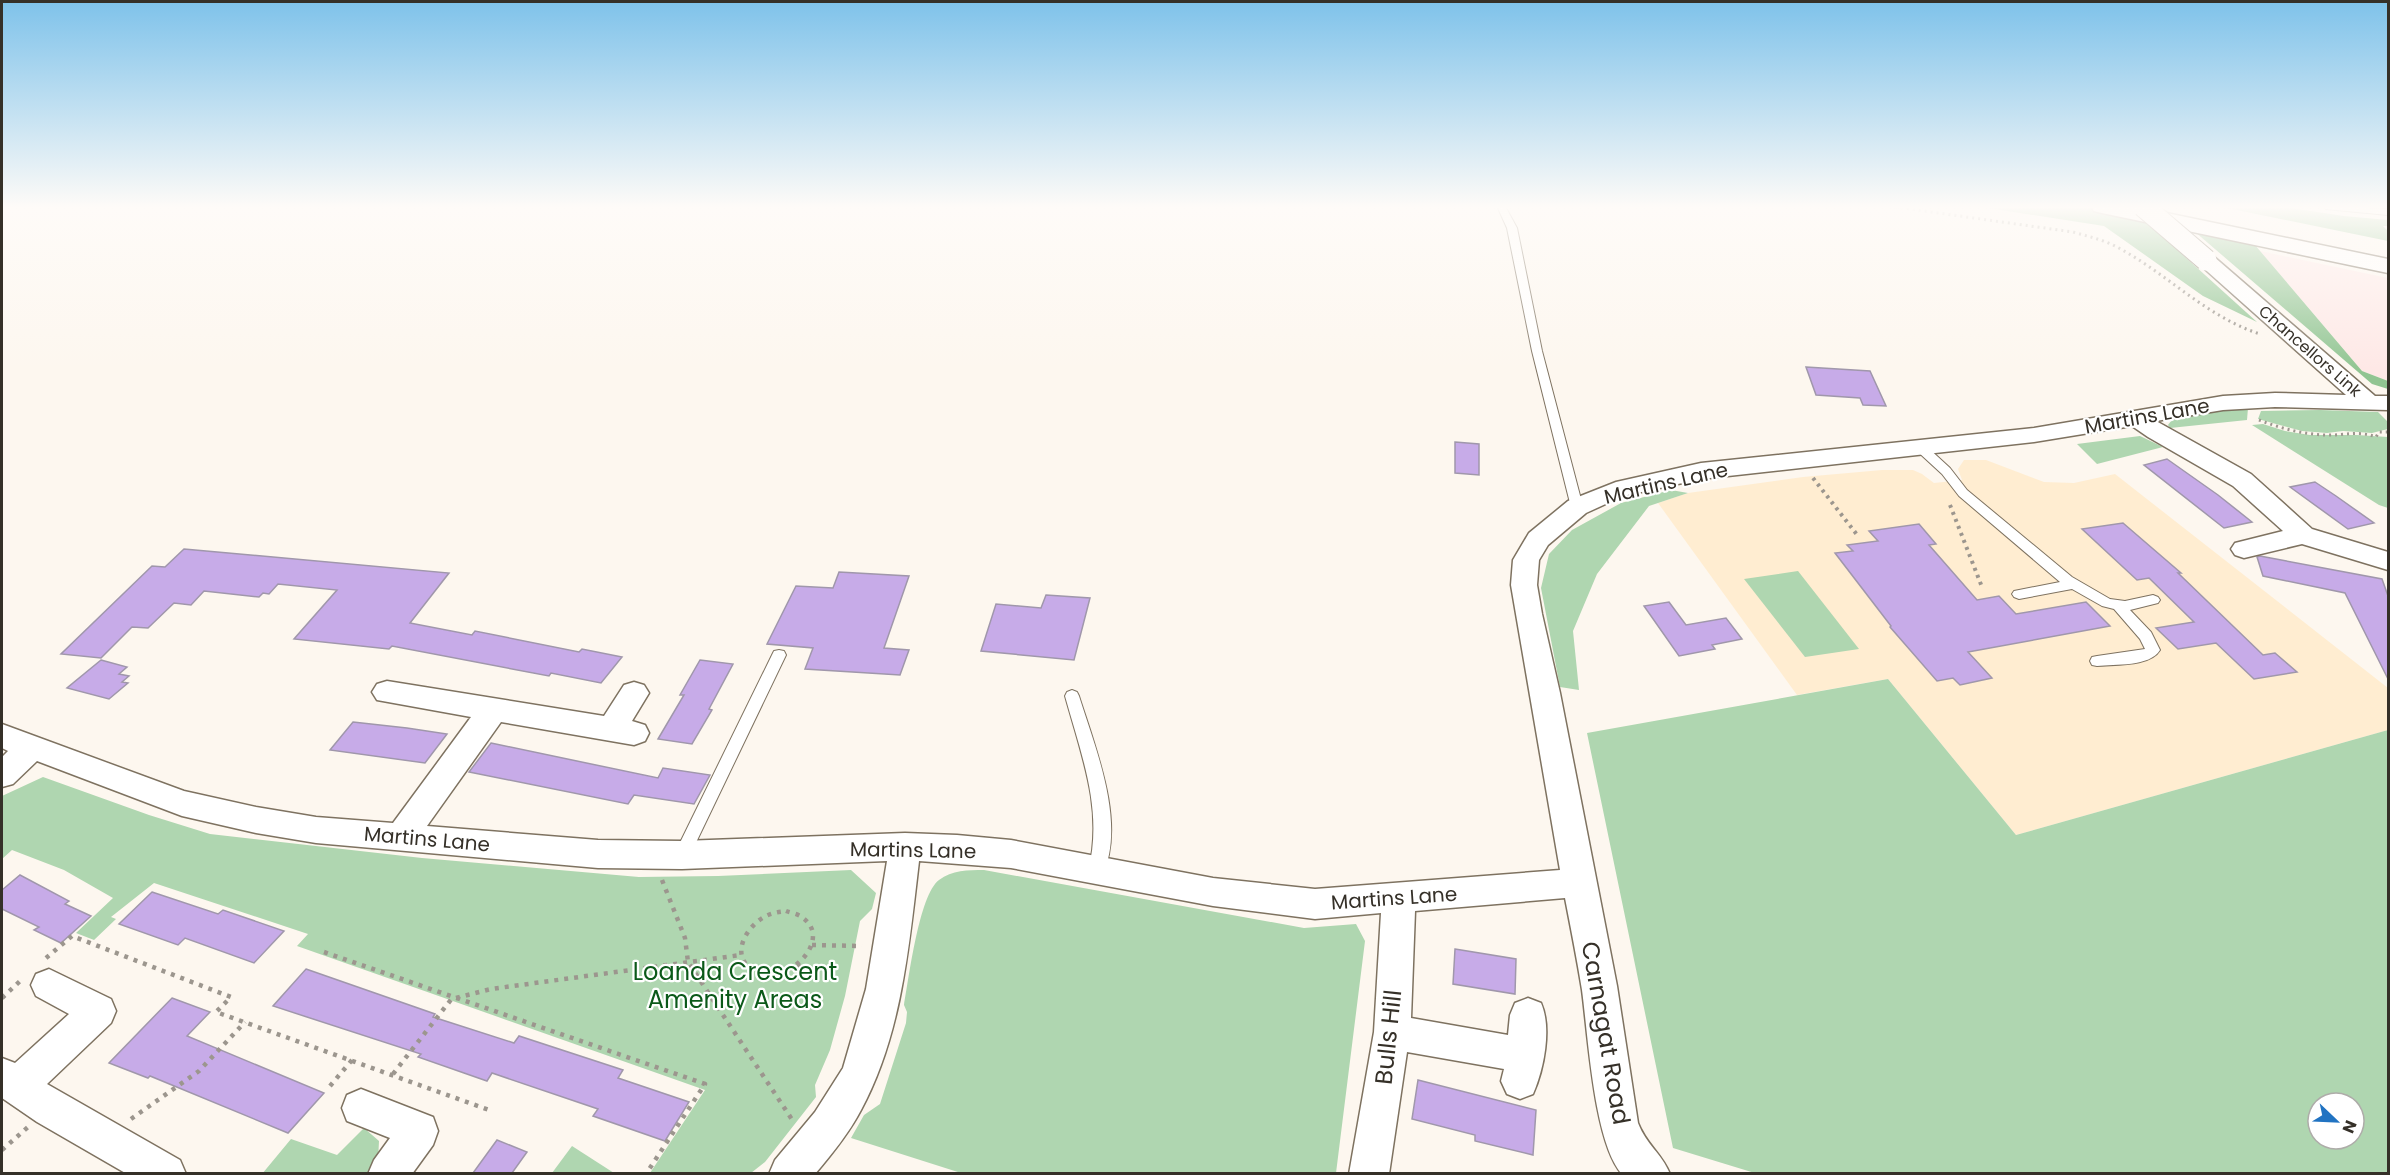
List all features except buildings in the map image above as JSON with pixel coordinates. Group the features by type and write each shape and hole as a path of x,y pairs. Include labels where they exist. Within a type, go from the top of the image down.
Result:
{"highway":[{"path":"2363,261 2388,266"}],"street":[{"name":"Chancellors Link","path":"2206,261 2295,338 2378,403"},
{"name":"Martins Lane","path":"2,736 182,803 256,820 315,830 598,854 682,855 905,847 1011,854 1213,892 1315,904 1580,883 1524,585 1526,560 1538,539 1576,507 1616,490 1701,471 2034,435 2223,403 2275,400 2378,403"},
{"path":"2135,417 2156,432 2242,480 2303,535 2388,561"},
{"path":"2244,549 2303,535"},
{"path":"387,692 623,731 634,693"},
{"path":"401,837 494,709"},
{"path":"2,775 31,748"},
{"path":"789,1173 824,1132 859,1073 881,1005 905,847"},
{"name":"Carnagat Road","path":"1580,883 1599,986 1619,1123 1630,1153 1650,1173"},
{"name":"Bulls Hill","path":"1370,1173 1392,1032 1399,899"},
{"path":"38,975 98,1011 41,1065 9,1081 51,1109 166,1173"},
{"path":"1392,1032 1523,1068 1528,1015"},
{"path":"361,1108 419,1131 388,1173"}],"lane":[{"path":"1519,261 1537,351 1576,507"},
{"path":"1922,448 1946,471 1963,493 2073,584 2107,603 2118,605 2153,600"},
{"path":"2019,594 2073,584"},
{"path":"2097,661 2147,655 2153,650 2145,636 2118,605"},
{"path":"682,855 779,655"},
{"path":"1072,696 1095,780 1103,828 1100,860 1096,871"}],"path":[{"path":"2139,261 2234,326 2264,335 2295,338"},
{"path":"2256,419 2295,432 2320,435 2364,432 2376,437 2379,432 2388,432"},
{"path":"1809,473 1858,536"},
{"path":"1950,504 1982,587"},
{"path":"650,855 685,938 688,962 800,1132"},
{"path":"786,911 805,918 811,925 814,935 807,956 786,972 761,975 743,963 741,955 741,943 746,933 763,917 786,911"},
{"path":"2,998 38,975 72,936 231,997 216,1012 489,1110"},
{"path":"812,945 862,946"},
{"path":"324,952 705,1084 646,1173"},
{"path":"393,1074 454,998 491,989 741,955"},
{"path":"798,965 808,976"},
{"path":"130,1120 199,1071 245,1022"},
{"path":"330,1086 352,1060"}],"shaded area":[{"path":"2268,261 2307,261 2388,278 2388,381 2362,371"},
{"path":"1964,460 1986,460 2044,482 2074,483 2115,474 2388,688 2388,730 2016,835 1888,679 1797,695 1658,503 1688,493 1803,477 1882,470 1913,470 1934,483 1962,480 1958,469"}],"green space":[{"path":"2153,261 2189,261 2257,322 2203,296"},
{"path":"2229,261 2268,261 2362,371 2388,381 2388,389 2372,384"},
{"path":"2248,408 2247,420 2170,428 2168,425 2175,416"},
{"path":"2261,411 2378,412 2388,422 2388,429 2372,433 2343,431 2327,433 2302,431 2258,419"},
{"path":"2263,424 2285,431 2310,435 2388,437 2388,508 2379,505 2252,425"},
{"path":"2140,436 2163,447 2097,464 2077,444"},
{"path":"1671,490 1688,493 1649,506 1597,574 1573,631 1579,690 1560,687 1541,588 1549,554 1572,530 1621,503"},
{"path":"1798,571 1859,649 1805,657 1744,579"},
{"path":"1888,679 2016,835 2388,730 2388,1173 1758,1174 1673,1148 1587,733"},
{"name":"Loanda Crescent Amenity Areas","path":"43,777 210,834 422,858 639,877 851,870 876,893 872,909 860,921 845,996 830,1050 815,1085 816,1097 765,1162 751,1173 650,1173 705,1090 297,946 308,934 154,883 111,917 116,919 94,940 76,933 113,898 64,870 12,850 2,859 2,796"},
{"path":"984,870 1304,928 1356,924 1365,941 1336,1173 961,1173 851,1138 864,1115 880,1104 906,1023 907,1012 904,1005 912,958 920,919 932,889 939,880 949,874"},
{"path":"364,1128 379,1141 378,1161 369,1173 262,1174 291,1139 337,1155"},
{"path":"572,1146 614,1173 552,1173"}]}
